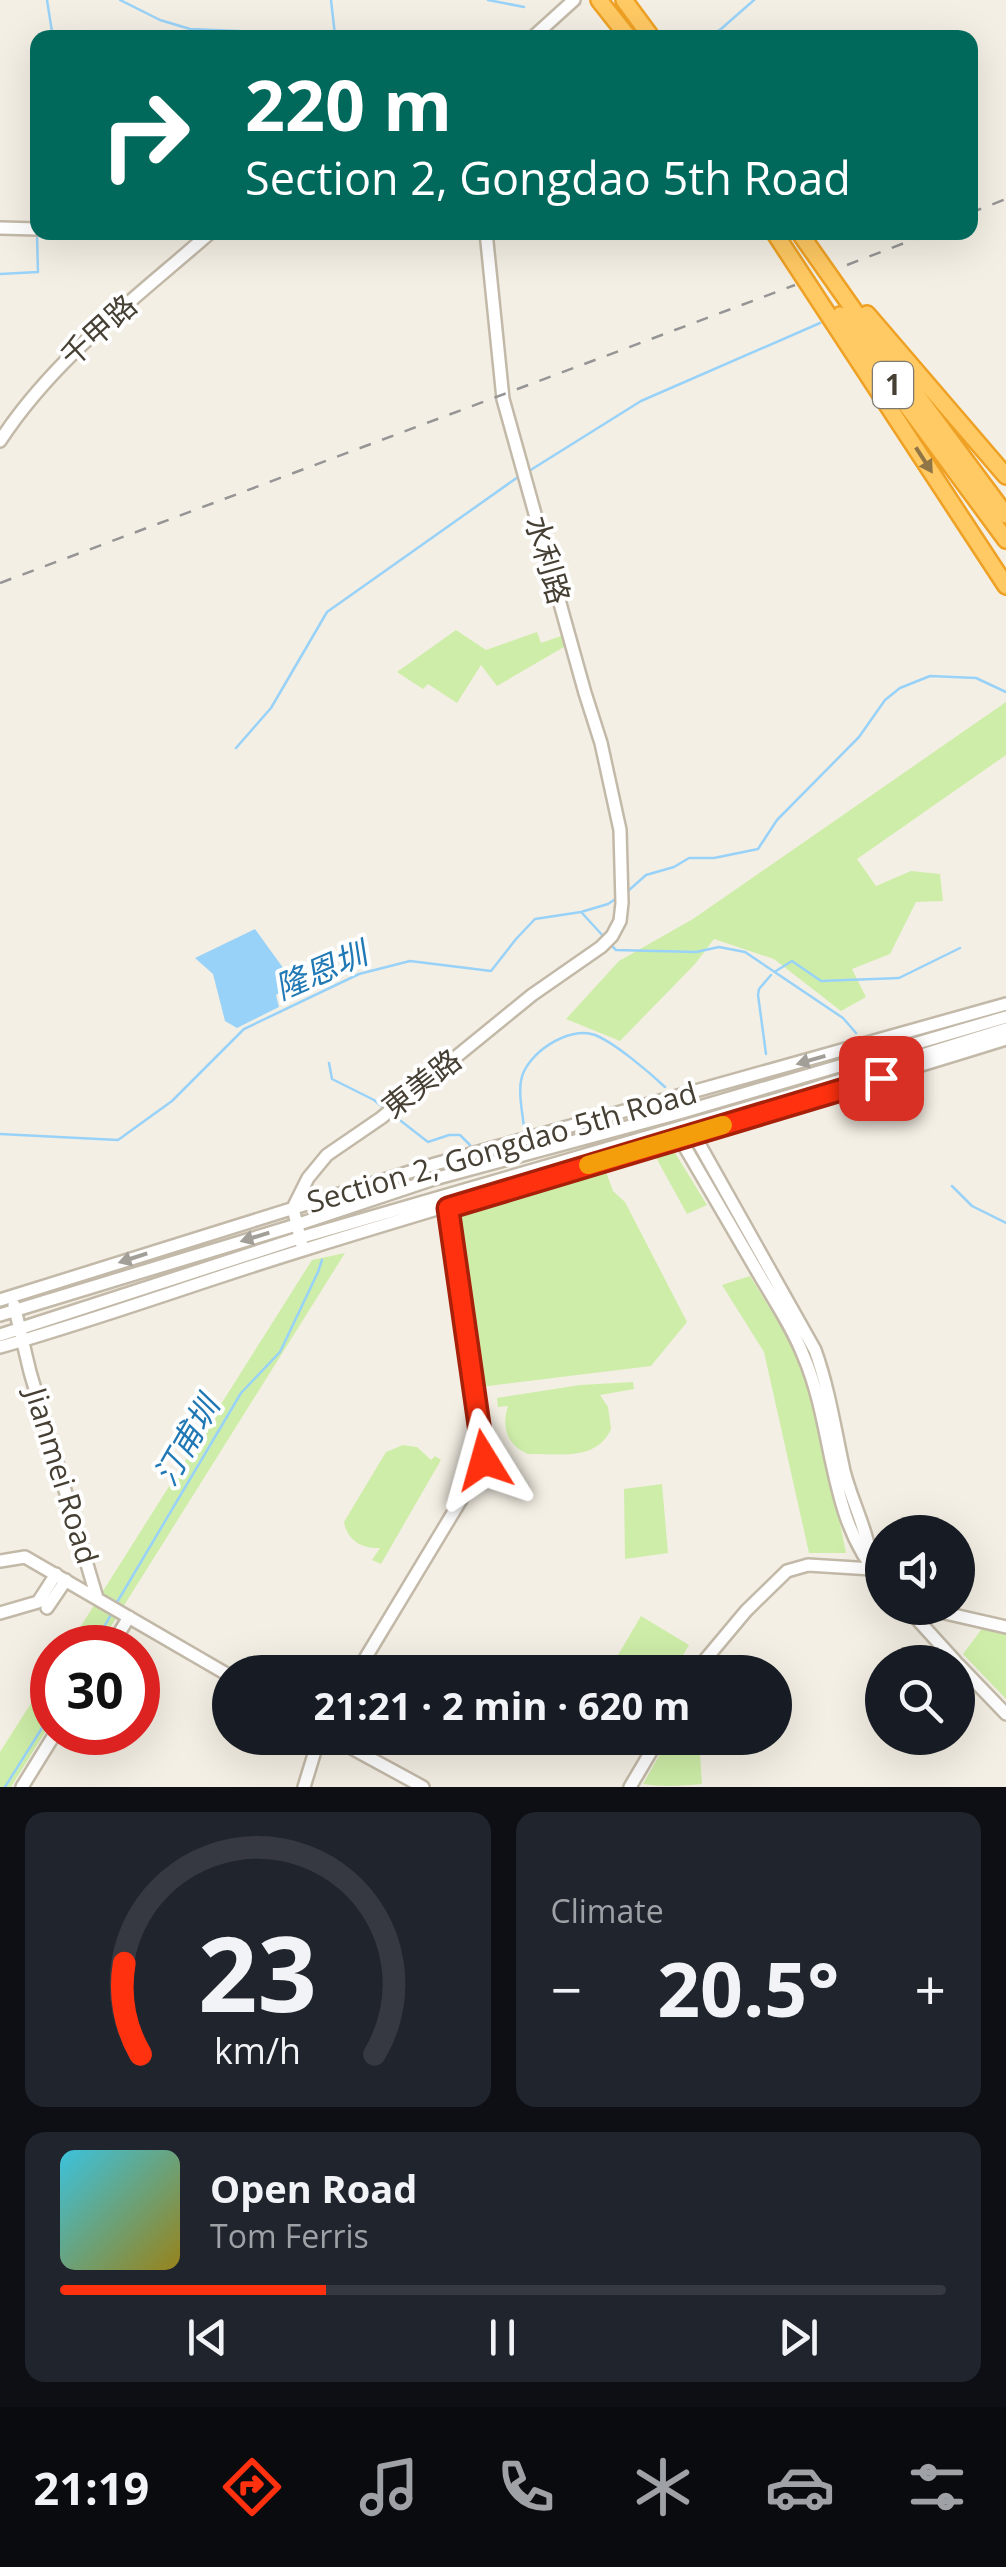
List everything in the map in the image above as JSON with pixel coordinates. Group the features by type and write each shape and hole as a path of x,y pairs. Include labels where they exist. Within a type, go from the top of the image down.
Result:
{"highway":[{"path":"599,0 623,30"},
{"path":"624,0 646,30"},
{"path":"780,240 1006,586"},
{"name":"1","path":"781,240 1006,540"},
{"name":"1","path":"805,240 1006,515"},
{"path":"809,246 1006,476"}],"street":[{"path":"541,30 574,0"},
{"path":"0,228 30,229"},
{"name":"千甲路","path":"0,441 21,409 54,372 202,240"},
{"name":"水利路","path":"487,240 503,399 601,743 620,830 622,903 620,921 612,936"},
{"name":"東美路","path":"293,1208 308,1178 327,1154 389,1112 612,936"},
{"name":"Section 2, Gongdao 5th Road","path":"6,1298 435,1164 1006,1004"},
{"name":"Section 2, Gongdao 5th Road","path":"0,1347 22,1335 299,1238 434,1179 1006,1017"},
{"name":"Section 2, Gongdao 5th Road","path":"0,1316 299,1238 1006,1029"},
{"name":"Section 2, Gongdao 5th Road","path":"299,1238 448,1208 1006,1039"},
{"path":"678,1113 728,1083"},
{"path":"693,1133 815,1350 825,1377 845,1474 865,1529"},
{"path":"679,1136 804,1356 834,1476 855,1540 865,1557"},
{"path":"293,1208 299,1238"},
{"path":"367,1655 484,1460 448,1208"},
{"name":"Jianmei Road","path":"6,1298 15,1311 99,1599"},
{"name":"Section 2, Gongdao 5th Road","path":"0,1335 22,1335"},
{"path":"0,1562 25,1557 212,1665"},
{"path":"712,1655 746,1612 787,1571 808,1565 865,1569"},
{"path":"47,1608 61,1577"},
{"path":"0,1613 38,1602 61,1577"},
{"path":"124,1625 130,1616"},
{"path":"975,1620 1006,1627"},
{"path":"922,1625 941,1645"},
{"path":"975,1682 1006,1714"},
{"path":"22,1787 42,1755"},
{"path":"304,1787 314,1755"},
{"path":"364,1755 423,1787"},
{"path":"630,1787 649,1755"}],"green space":[{"path":"456,630 486,650 537,632 541,643 567,634 569,644 497,686 481,665 457,703 428,684 423,689 397,672"},
{"path":"1006,702 1006,755 857,859 876,886 911,871 940,874 943,901 916,902 890,954 852,969 866,997 841,1011 774,959 714,939 620,1041 566,1019 619,961 693,919"},
{"path":"672,1148 707,1205 687,1214 654,1154"},
{"path":"605,1169 613,1191 625,1202 687,1322 651,1366 480,1387 472,1317 455,1231 466,1210"},
{"path":"345,1253 112,1625 82,1625 312,1260"},
{"path":"750,1276 810,1373 846,1553 809,1553 764,1352 722,1285"},
{"path":"633,1382 634,1389 600,1395 608,1407 611,1429 596,1447 576,1454 528,1454 521,1450 508,1434 508,1406 498,1407 497,1398 580,1385"},
{"path":"403,1445 417,1447 431,1460 435,1456 441,1460 381,1564 372,1560 380,1548 356,1542 344,1522 386,1452"},
{"path":"662,1484 668,1553 625,1559 624,1489"},
{"path":"641,1616 689,1645 683,1655 618,1655"},
{"path":"984,1626 1006,1632 1006,1699 975,1667 975,1645 970,1645"},
{"path":"30,1705 31,1755 11,1787 0,1787 0,1752"},
{"path":"659,1755 700,1755 702,1784 643,1784"}],"water":[{"path":"255,929 294,983 276,995 279,1007 237,1028 225,1021 213,974 195,958"}],"waterway":[{"path":"47,0 52,30"},
{"path":"120,0 160,20 190,29 214,30"},
{"path":"331,0 334,30"},
{"path":"488,0 524,7"},
{"path":"719,30 754,0"},
{"path":"0,274 38,272 37,240"},
{"path":"529,471 641,401 820,323"},
{"path":"236,748 271,708 327,612 518,477"},
{"name":"隆恩圳","path":"628,891 646,875 689,858 714,858 758,849 777,820 859,737 885,700 900,688 930,676 976,678 1006,692"},
{"name":"隆恩圳","path":"0,1134 118,1140 172,1101 244,1029 359,974 410,961 491,971 535,919 581,912 617,898"},
{"path":"582,913 604,937"},
{"path":"609,943 616,950 696,952 719,947 745,952 843,1018 856,1033"},
{"name":"汀甫圳","path":"776,971 792,961 821,981 899,978 960,948"},
{"name":"汀甫圳","path":"766,1054 758,995 771,975"},
{"name":"汀甫圳","path":"524,1128 520,1092 524,1071 539,1052 573,1034 603,1039 665,1087"},
{"path":"329,1063 332,1079 385,1109"},
{"path":"392,1114 428,1142 460,1135 470,1145"},
{"path":"952,1186 972,1206 1006,1223"},
{"name":"汀甫圳","path":"116,1604 241,1393 280,1352 322,1260"},
{"name":"汀甫圳","path":"105,1625 113,1611"},
{"name":"汀甫圳","path":"5,1787 30,1747"}],"railway":[{"path":"978,210 1006,199"},
{"path":"847,265 912,240"},
{"path":"0,583 795,285"}],"slow traffic":[{"path":"588,1165 723,1125"}],"route":[{"path":"484,1460 448,1208 881,1078"}]}
